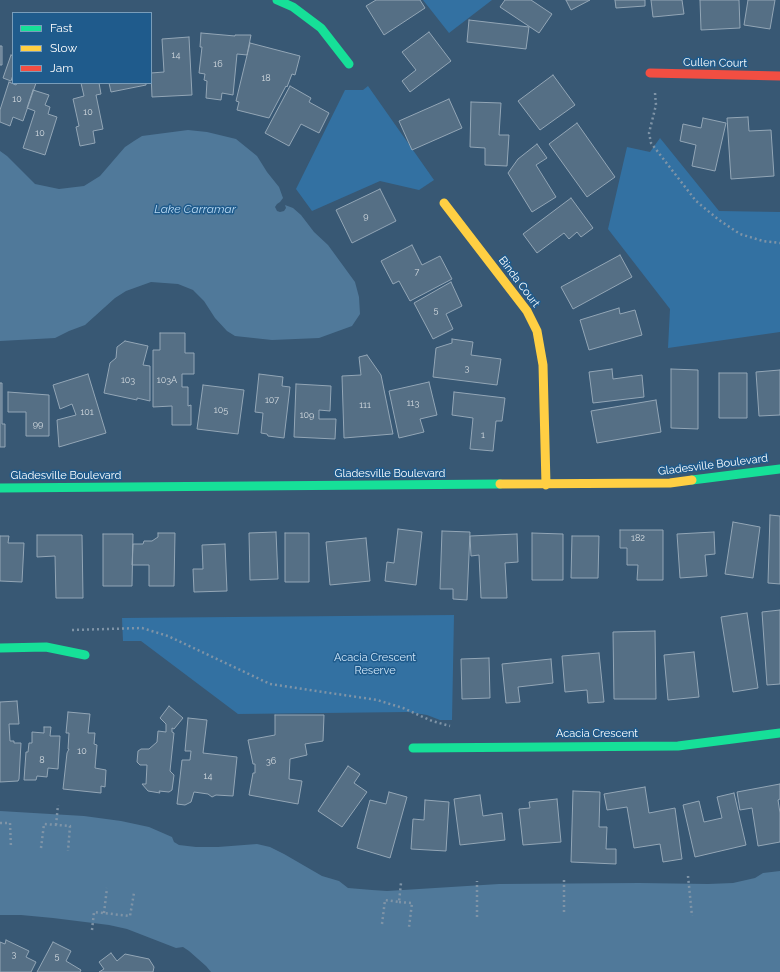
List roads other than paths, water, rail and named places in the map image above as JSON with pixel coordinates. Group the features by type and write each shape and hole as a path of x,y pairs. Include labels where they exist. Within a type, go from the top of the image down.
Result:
{"street":[{"path":"278,0 293,7 321,28 349,64"},
{"name":"Cullen Court","path":"650,73 780,76"},
{"name":"Binda Court","path":"444,203 527,311 537,331 543,365 546,485"},
{"name":"Gladesville Boulevard","path":"0,488 670,483 780,469"},
{"path":"0,648 46,647 84,655"},
{"name":"Acacia Crescent","path":"413,748 678,746 780,733"}],"water":[{"name":"Lake Carramar","path":"188,130 207,132 236,139 257,156 279,187 283,198 275,207 277,211 284,211 286,208 285,205 293,208 301,215 314,232 328,245 355,282 359,297 360,314 352,326 319,338 272,340 235,336 227,331 215,318 204,301 193,290 178,284 151,282 126,291 115,298 85,325 55,338 0,341 0,151 35,184 59,189 84,186 100,176 125,147 142,136"},
{"path":"0,811 84,816 121,821 149,827 172,837 174,842 179,845 218,847 257,844 270,847 322,876 339,881 348,888 372,890 387,891 499,884 733,883 755,878 763,873 780,871 780,972 211,972 183,947 176,948 127,929 109,925 53,918 0,915"}],"park label":[{"name":"Acacia Crescent Reserve","path":"375,664"}]}
